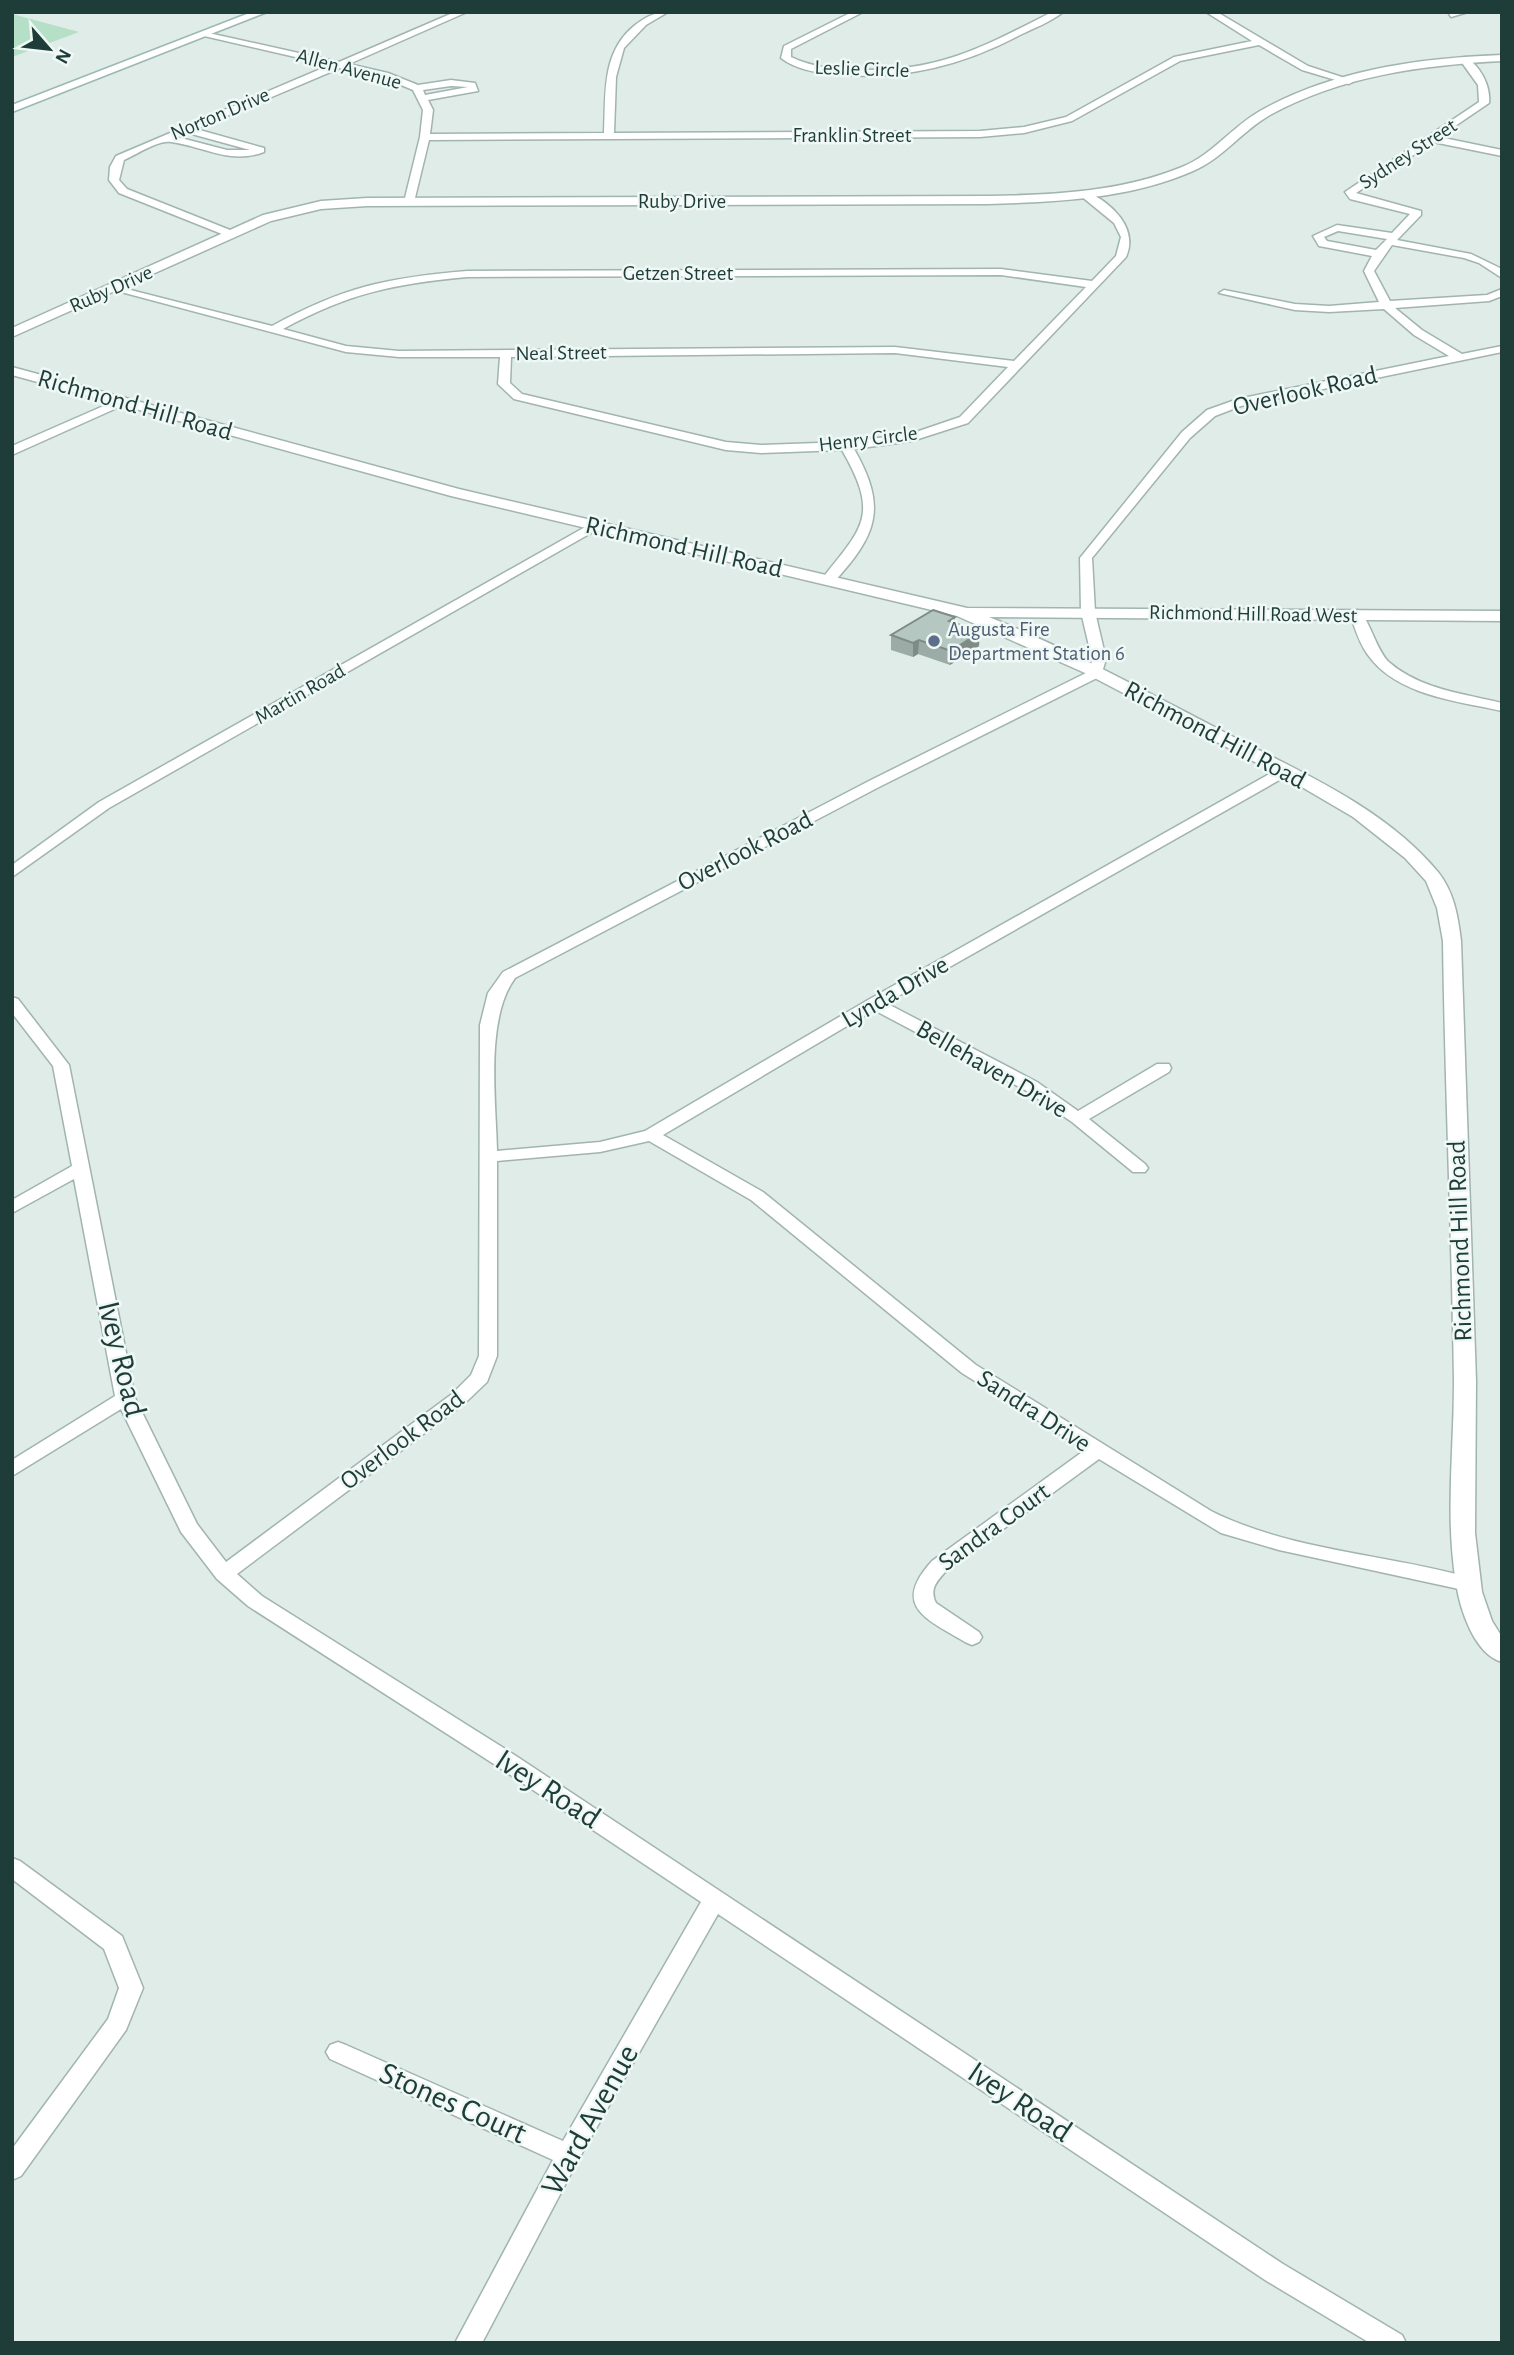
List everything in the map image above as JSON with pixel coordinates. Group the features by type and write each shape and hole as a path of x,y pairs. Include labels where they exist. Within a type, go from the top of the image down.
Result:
{"street":[{"path":"12,109 262,12"},
{"name":"Norton Drive","path":"231,234 123,191 114,180 120,158 463,12"},
{"path":"609,136 616,49 627,33 664,12"},
{"name":"Leslie Circle","path":"853,13 787,48 786,58 801,66 830,72 884,74 929,71 958,63 1059,12"},
{"path":"1210,12 1305,68 1349,81"},
{"path":"1451,14 1464,12"},
{"name":"Allen Avenue","path":"207,34 385,75 419,93 428,110 425,137 409,202"},
{"name":"Franklin Street","path":"425,137 980,134 1024,130 1069,119 1177,59 1260,42"},
{"name":"Ruby Drive","path":"12,333 267,218 305,208 353,203 409,202 988,200 1086,194 1154,181 1196,165 1224,149 1264,114 1349,81 1402,66 1502,58"},
{"name":"Sydney Street","path":"1392,239 1416,214 1353,197 1350,192 1484,103 1486,94 1465,60"},
{"path":"164,137 236,155 260,150 184,129"},
{"path":"1430,138 1502,153"},
{"name":"Henry Circle","path":"506,353 504,384 518,397 726,446 761,449 846,446 912,437 964,419 1125,251 1127,235 1120,222 1086,194"},
{"path":"1378,254 1323,244 1318,236 1337,228 1392,239 1479,259 1497,268 1502,275"},
{"path":"1392,239 1378,254 1369,271 1377,295 1418,334 1461,358"},
{"name":"Getzen Street","path":"272,331 331,300 371,287 404,279 467,274 1000,272 1095,285"},
{"name":"Neal Street","path":"111,288 346,349 506,353 894,350 1017,365"},
{"path":"1224,293 1295,307 1354,309 1489,298 1502,292"},
{"name":"Overlook Road","path":"224,1574 460,1398 480,1378 488,1356 488,1026 496,993 509,975 849,796 1096,673 1099,659 1088,612 1086,558 1186,435 1211,413 1238,403 1502,349"},
{"name":"Richmond Hill Road","path":"12,371 456,493 962,612 1012,632 1096,673 1285,771 1347,807 1401,846 1432,877 1444,898 1452,942 1468,1584 1485,1632 1502,1653"},
{"path":"12,451 124,401"},
{"path":"828,580 858,548 867,527 870,509 864,473 846,446"},
{"name":"Martin Road","path":"12,872 104,805 594,526"},
{"name":"Richmond Hill Road West","path":"962,612 1502,616"},
{"path":"1357,614 1373,653 1399,675 1430,688 1502,707"},
{"name":"Lynda Drive","path":"488,1157 600,1147 651,1135 874,1003 1285,771"},
{"name":"Ivey Road","path":"12,1002 61,1065 125,1398 188,1527 224,1574 255,1601 505,1760 1274,2272 1393,2343"},
{"name":"Bellehaven Drive","path":"874,1003 1031,1086 1078,1118 1139,1168"},
{"path":"1078,1118 1163,1068"},
{"name":"Sandra Drive","path":"651,1135 757,1196 969,1369 1097,1451 1228,1528 1279,1543 1468,1584"},
{"path":"12,1208 82,1167"},
{"path":"12,1469 125,1398"},
{"name":"Sandra Court","path":"972,1637 933,1612 922,1601 923,1583 939,1566 1097,1451"},
{"path":"12,1867 114,1943 131,1988 118,2023 12,2169"},
{"name":"Ward Avenue","path":"468,2343 569,2155 715,1899"},
{"name":"Stones Court","path":"338,2052 569,2155"}],"green space":[{"path":"12,14 79,32 12,57"}],"building":[{"path":"933,610 955,617 949,621 980,632 951,651 919,640 913,643 891,635"}],"place":[{"name":"Augusta Fire Department Station 6","path":"934,641"}]}
